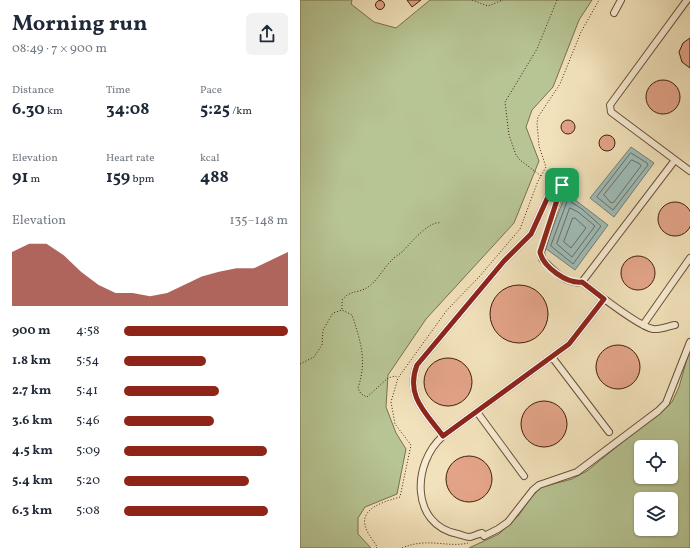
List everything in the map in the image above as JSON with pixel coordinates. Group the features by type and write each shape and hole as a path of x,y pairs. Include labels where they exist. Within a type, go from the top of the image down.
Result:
{"lane":[{"path":"614,13 621,0"},
{"path":"687,0 610,105 611,112 690,171"},
{"path":"443,436 416,399 413,382 417,365 504,261 531,234 552,188 558,182 562,185 540,252 542,259 569,281 576,283 582,282 675,160"},
{"path":"643,325 690,258"},
{"path":"582,282 604,299 643,325 653,329 675,326"},
{"path":"604,299 573,340 552,357 443,436 434,446 425,468 420,486 423,507 430,519 444,531 471,537 482,533 484,536 498,529 508,522 533,490 546,482 577,472 658,411 666,403 671,394 682,360 690,342"},
{"path":"552,357 609,432"},
{"path":"477,412 524,476"}],"path":[{"path":"472,0 488,6 503,0"},
{"path":"541,176 520,160 516,155 509,135 505,102 537,49 557,0"},
{"path":"380,548 377,548 365,526 365,517 376,505 400,497 411,445 396,424 391,402 398,378 442,316 520,229 546,164 540,146 537,124 538,117 560,84 581,32 599,0"},
{"path":"342,310 342,300 347,294 363,290 370,286 391,261 416,237 432,224 441,223"},
{"path":"300,364 314,357 322,345 323,330 333,313 342,310 352,315 362,345 363,372 358,388 361,394 367,397 388,378 395,376 398,378"},
{"path":"402,548 415,543 433,543 459,546 470,542"}],"green space":[{"path":"300,0 352,0 351,4 374,22 396,28 430,0 592,0 579,20 553,87 532,110 526,127 539,161 514,223 426,319 388,375 386,407 396,433 406,449 397,494 365,507 358,518 358,534 371,548 300,548"},
{"path":"690,348 690,548 469,548 499,534 519,515 532,496 542,487 572,479 587,471 672,402 679,387"}],"water":[{"path":"631,147 654,163 614,217 590,198"},
{"path":"566,193 608,225 575,270 545,248"}],"building":[{"path":"407,0 421,0 412,7"},
{"path":"378,1 382,1 384,5 382,9 378,9 376,7 376,3"},
{"path":"690,38 690,68 682,62 679,52 683,43"},
{"path":"663,80 675,85 680,97 675,109 663,114 651,109 646,97 651,85"},
{"path":"565,120 571,120 575,124 575,130 571,134 565,134 561,130 561,124"},
{"path":"607,135 614,140 615,143 610,150 607,151 600,146 599,143 604,136"},
{"path":"675,202 684,205 690,213 691,222 689,228 684,233 675,236 666,233 661,228 658,219 661,210 666,205"},
{"path":"635,256 641,256 645,257 652,263 655,273 654,280 648,287 641,290 635,290 631,289 624,283 621,276 621,270 622,266 628,259"},
{"path":"519,285 530,287 543,298 546,303 548,314 546,325 535,338 530,341 519,343 508,341 495,330 492,325 490,314 492,303 503,290 508,287"},
{"path":"614,345 622,345 634,351 640,363 640,371 634,383 622,389 614,389 602,383 596,371 596,363 602,351"},
{"path":"443,358 453,358 465,365 472,377 472,387 465,399 453,406 443,406 435,402 428,395 424,387 424,377 428,369 435,362"},
{"path":"544,401 557,405 563,411 567,424 563,437 557,443 544,447 531,443 525,437 521,424 525,411 531,405"},
{"path":"469,456 482,460 488,466 492,479 488,492 482,498 469,502 456,498 450,492 446,479 450,466 456,460"}],"route":[{"path":"558,182 562,185 540,252 542,259 569,281 576,283 582,282 604,299 577,336 569,344 443,436 414,394 413,376 417,365 504,261 531,234 554,185 558,182"}]}
